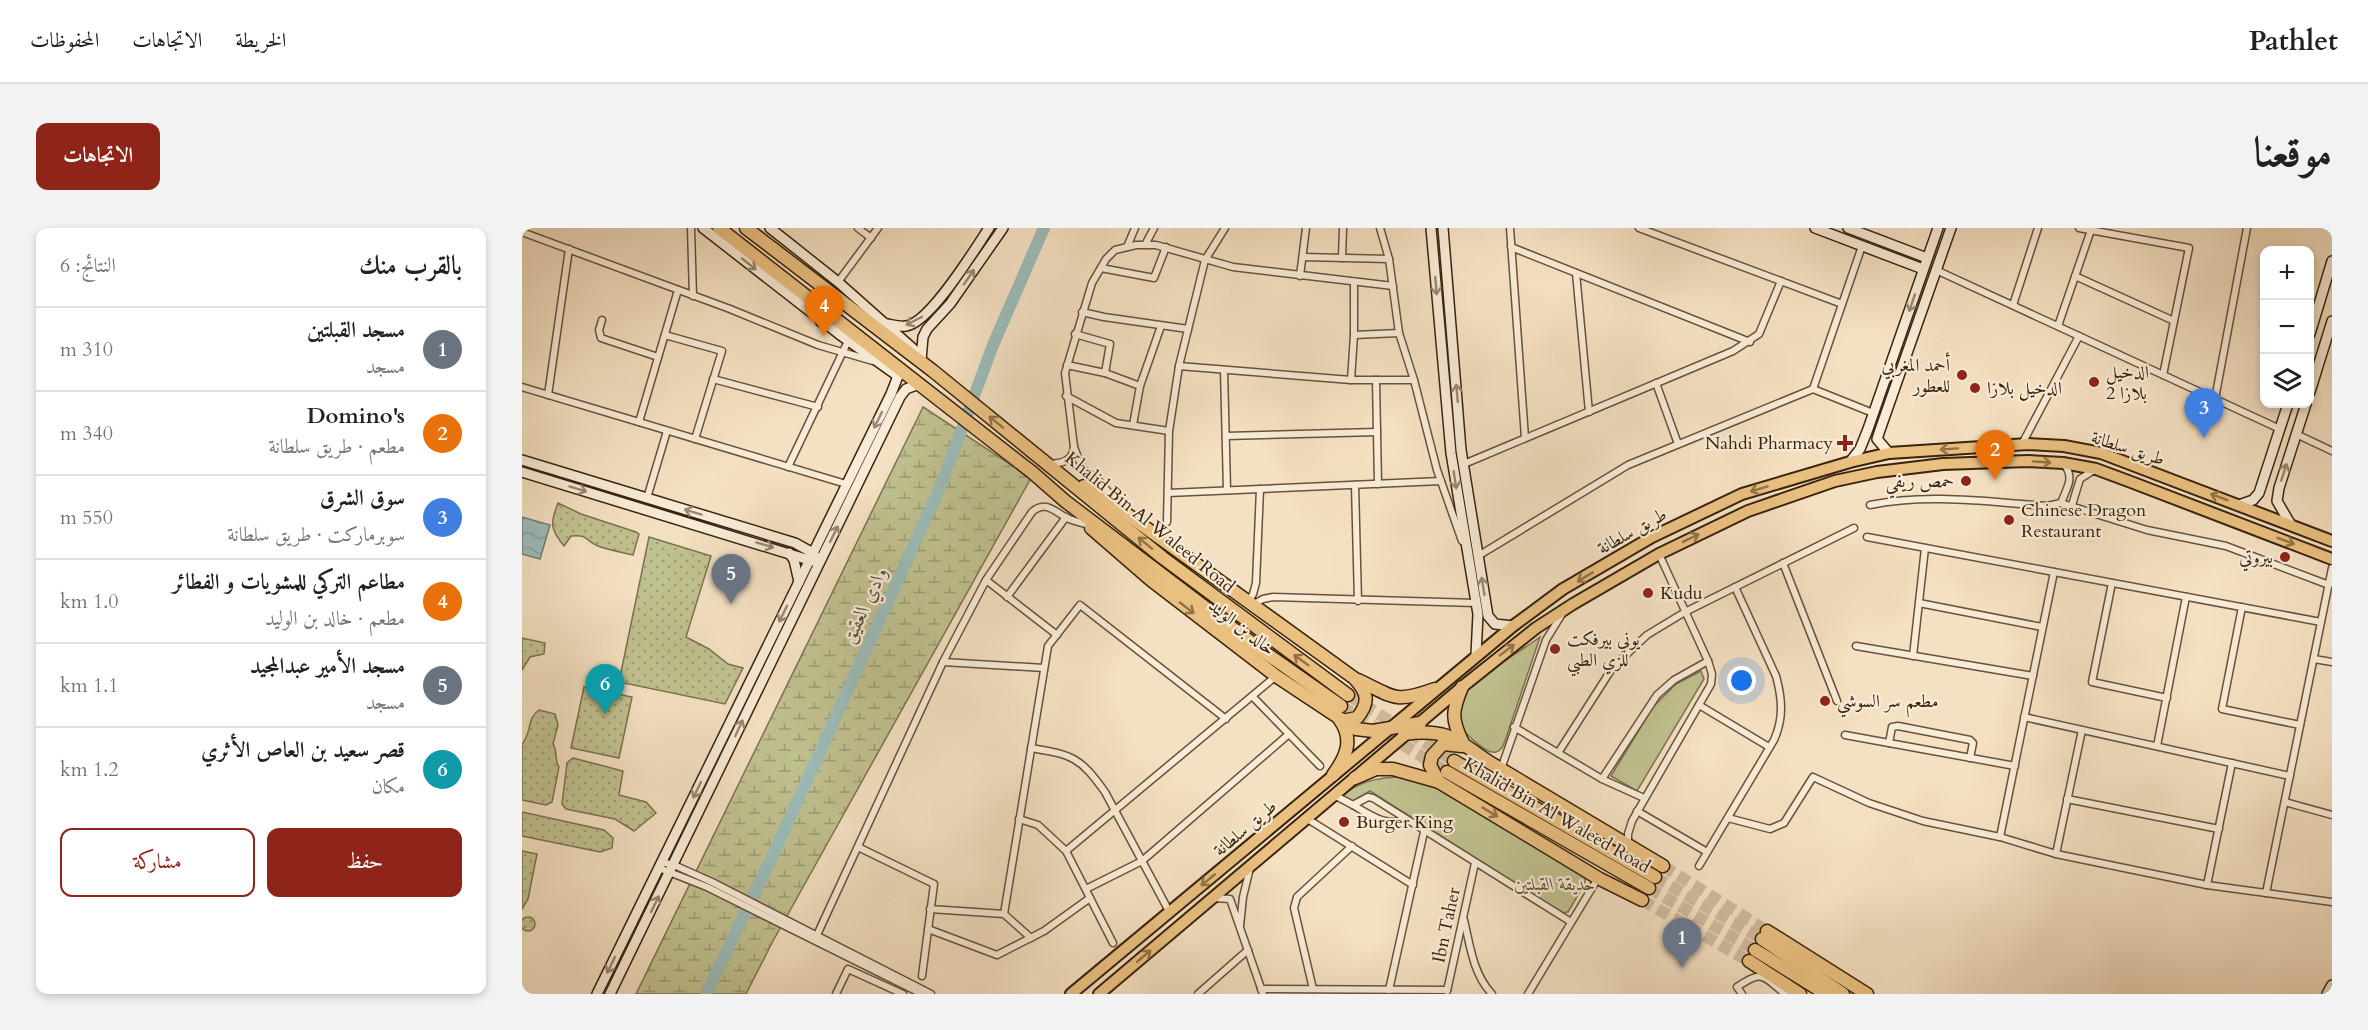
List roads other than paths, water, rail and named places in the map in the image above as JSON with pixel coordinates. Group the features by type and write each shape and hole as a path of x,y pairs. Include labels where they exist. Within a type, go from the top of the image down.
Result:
{"highway":[{"path":"719,228 897,371 921,386"},
{"path":"746,228 926,364"},
{"path":"811,300 822,321"},
{"name":"Khalid Bin Al Waleed Road","path":"926,364 1217,599 1348,695"},
{"name":"Khalid Bin Al Waleed Road","path":"921,386 1065,501 1260,649 1341,715"},
{"name":"خالد بن الوليد","path":"1073,484 1086,486 1356,679 1389,697 1410,698 1435,689"},
{"name":"خالد بن الوليد","path":"1065,501 1070,511 1151,580 1276,676 1341,715 1359,730 1384,733 1436,732 1465,745 1663,866"},
{"path":"1341,715 1357,718 1366,704 1366,693 1356,679"},
{"path":"1462,687 1455,703 1453,719 1465,745 1450,744 1438,748 1432,756 1430,765 1447,772 1598,878 1642,900"},
{"path":"1334,775 1344,761 1348,746 1341,715"},
{"name":"خالد بن الوليد","path":"1384,733 1420,723"},
{"path":"1355,778 1376,769 1447,772"},
{"name":"Khalid Bin Al Waleed Road","path":"1447,772 1652,883"},
{"path":"1758,945 1800,994"},
{"path":"1758,945 1826,994"},
{"path":"1758,945 1843,994"},
{"path":"1758,945 1867,994"}],"main road":[{"path":"597,994 891,394 897,371 848,341 703,228"},
{"path":"770,228 887,324 926,364"},
{"path":"887,324 907,326 921,318 943,295 989,228"},
{"path":"926,364 923,337 927,329 951,302 1004,228"},
{"path":"1431,228 1451,453 1488,616 1495,624 1513,626"},
{"path":"1443,228 1478,614 1476,655"},
{"path":"1815,228 1923,269"},
{"path":"1848,228 1927,258"},
{"path":"1850,462 1860,449 1938,228"},
{"path":"1890,453 1878,439 1880,430 1951,228"},
{"path":"2314,321 2332,261"},
{"path":"943,295 951,302"},
{"path":"2314,379 2332,321"},
{"path":"610,994 900,397 906,389 921,386"},
{"path":"2239,505 2253,500 2259,493 2287,408"},
{"path":"2291,525 2277,501 2305,408"},
{"name":"طريق سلطانة","path":"1071,994 1513,626 1563,589 1652,537 1742,494 1850,462 1890,453 2022,444 2064,446 2101,453 2332,541"},
{"path":"522,460 795,543 807,546 818,542"},
{"name":"طريق سلطانة","path":"1099,994 1407,733 1536,628 1659,554 1748,511 1842,479 1942,464 2028,461 2063,463 2096,470 2332,559"},
{"path":"522,472 789,553 811,557"},
{"path":"795,543 819,562"},
{"path":"789,553 795,543"},
{"path":"789,553 794,560 799,582"}],"street":[{"path":"691,228 693,296"},
{"path":"858,228 871,238"},
{"path":"838,282 878,228"},
{"path":"1127,247 1135,228"},
{"path":"1145,245 1154,228"},
{"path":"1167,522 1169,431 1179,366 1205,260 1225,228"},
{"path":"1300,276 1306,228"},
{"path":"1342,258 1343,228"},
{"path":"1380,228 1389,259 1399,333 1441,481 1473,557 1628,465 1813,389 1873,413"},
{"path":"1510,228 1526,438"},
{"path":"2013,305 2038,228"},
{"path":"2079,228 2189,248 2163,375"},
{"path":"2215,399 2247,228"},
{"path":"1643,229 1842,304"},
{"path":"2058,326 2091,230"},
{"path":"522,232 842,354 879,362"},
{"path":"1119,509 1106,488 1083,469 1074,447 1065,373 1092,283 1115,250 1145,245 1166,247 1233,267 1393,286"},
{"path":"1813,389 1862,246"},
{"path":"1101,268 1154,278 1166,247"},
{"path":"1511,247 1750,342"},
{"path":"548,395 569,249"},
{"path":"1303,257 1389,259"},
{"path":"1936,270 2280,429"},
{"path":"1576,273 1589,412"},
{"path":"2075,276 2174,321"},
{"path":"1464,464 1750,342 1759,334 1781,281"},
{"path":"1351,380 1354,283"},
{"path":"639,422 678,290"},
{"path":"1082,312 1188,329"},
{"path":"602,321 599,330 601,338 658,357"},
{"path":"1132,425 1140,386 1161,326"},
{"path":"1354,335 1399,333"},
{"path":"1075,334 1110,344 1105,373"},
{"path":"665,335 722,351 695,439"},
{"path":"2022,444 2079,336"},
{"path":"788,467 848,341"},
{"path":"1067,365 1105,373 1140,386"},
{"path":"1179,366 1351,380 1414,380"},
{"path":"1224,370 1227,490"},
{"path":"714,379 818,407"},
{"path":"1377,380 1378,484"},
{"path":"1656,383 1678,444"},
{"path":"522,387 846,484"},
{"path":"1066,396 1116,423 1169,431"},
{"path":"647,498 668,431"},
{"path":"1226,436 1377,432"},
{"path":"2296,434 2332,451"},
{"path":"1045,461 1066,462 1073,454 1074,447"},
{"path":"2061,503 2070,478 2070,472 2063,463"},
{"path":"2072,505 2080,479 2096,470"},
{"path":"1168,493 1441,481"},
{"path":"1355,485 1358,601"},
{"path":"1251,603 1255,589 1260,489"},
{"path":"1870,505 1891,500 1920,499 2047,506 2061,503 2147,530 2226,546 2329,585"},
{"path":"817,935 943,662 986,580 1037,507 1052,507 1066,517 1086,524"},
{"path":"1007,597 1066,517"},
{"path":"1558,753 1613,667 1647,635 1685,612 1854,528"},
{"path":"1867,537 2321,622"},
{"path":"1913,656 1925,548"},
{"path":"1629,845 1628,829 1711,684 1712,674 1708,661 1659,554"},
{"path":"1783,563 1837,701"},
{"path":"2266,893 2332,568"},
{"path":"2001,837 2054,572"},
{"path":"986,580 1057,635"},
{"path":"2112,583 2092,682 2167,698"},
{"path":"1699,866 1770,747 1779,729 1781,718 1780,689 1776,676 1735,587"},
{"path":"1251,603 1274,597 1476,603"},
{"path":"2157,746 2186,597"},
{"path":"1919,603 2042,627"},
{"path":"1004,914 1048,646 1080,604 1226,719"},
{"path":"2242,608 2222,709 2300,725"},
{"path":"1501,769 1546,640 1566,609"},
{"path":"1856,646 2033,676"},
{"path":"2313,660 2332,662"},
{"path":"1602,779 1657,695 1674,680 1708,661"},
{"path":"943,662 1044,668"},
{"path":"1066,851 1276,676"},
{"path":"1253,697 1320,766"},
{"path":"1698,705 1770,747"},
{"path":"2024,717 2290,776"},
{"path":"1889,743 1892,727 1898,726 1970,740 1973,743 1970,758"},
{"path":"1514,727 1602,779 1644,798"},
{"path":"2056,854 2082,730"},
{"path":"1086,889 1142,861 1289,734"},
{"path":"1845,735 2014,766"},
{"path":"1031,748 1072,756 1092,775 1115,811 1170,913"},
{"path":"2207,885 2232,763"},
{"path":"1728,818 1770,829 1784,824 1813,777 1869,803 1914,818 2001,837 2056,854 2207,885 2332,902"},
{"path":"1334,795 1381,821 1395,823 1406,820"},
{"path":"1353,805 1368,797 1373,798 1571,922"},
{"path":"2067,799 2218,829"},
{"path":"2284,802 2332,815"},
{"path":"1637,812 1707,852"},
{"path":"1306,818 1413,885"},
{"path":"1019,819 1038,825 1066,851 1113,943"},
{"path":"1389,990 1424,832"},
{"path":"1313,989 1294,908 1297,897 1352,846"},
{"path":"858,847 934,884 922,976"},
{"name":"Ibn Taher","path":"1447,992 1475,863"},
{"path":"1240,927 1243,897 1251,864"},
{"path":"660,865 710,884 922,994"},
{"path":"1528,994 1598,878"},
{"path":"928,929 997,955 1044,931 1090,898"},
{"path":"1211,898 1230,899 1262,992 1313,989 1447,992"},
{"path":"930,909 1004,914 1031,938"},
{"path":"1463,916 1473,961 1486,988 1492,994"},
{"path":"795,928 817,935 931,994"},
{"path":"1198,994 1248,950"},
{"path":"836,994 848,969 903,994"},
{"path":"1742,994 1737,987 1752,977 1758,976 1785,994"}],"water":[{"path":"522,517 550,525 540,559 522,554"}],"waterway":[{"name":"وادي العقيق","path":"706,994 773,855 941,485 993,345 1044,228"}],"tunnel":[{"path":"1348,695 1454,761"},
{"path":"1341,706 1447,772"},
{"path":"1663,866 1767,931"},
{"path":"1655,877 1762,939"},
{"path":"1649,888 1755,950"},
{"path":"1642,900 1749,961"}],"place":[{"name":"مطاعم التركي للمشويات و الفطائر","path":"824,336"},
{"name":"أحمد المغربي للعطور","path":"1962,375"},
{"name":"الدخیل بلازا 2","path":"2094,382"},
{"name":"الدخیل بلازا","path":"1975,388"},
{"name":"سوق الشرق","path":"2204,438"},
{"name":"Nahdi Pharmacy","path":"1845,443"},
{"name":"Domino's","path":"1995,480"},
{"name":"حمص ريفي","path":"1966,481"},
{"name":"Chinese Dragon Restaurant","path":"2009,520"},
{"name":"بيروتي","path":"2285,557"},
{"name":"Kudu","path":"1648,593"},
{"name":"مسجد الأمير عبدالمجيد","path":"731,604"},
{"name":"يوني بيرفكت للزي الطبي","path":"1555,649"},
{"name":"مطعم سر السوشي","path":"1825,701"},
{"name":"قصر سعيد بن العاص الأثري","path":"605,714"},
{"name":"Burger King","path":"1344,822"},
{"name":"مسجد القبلتين","path":"1682,968"}],"park label":[{"name":"حدیقة القبلتین","path":"1555,884"}]}
